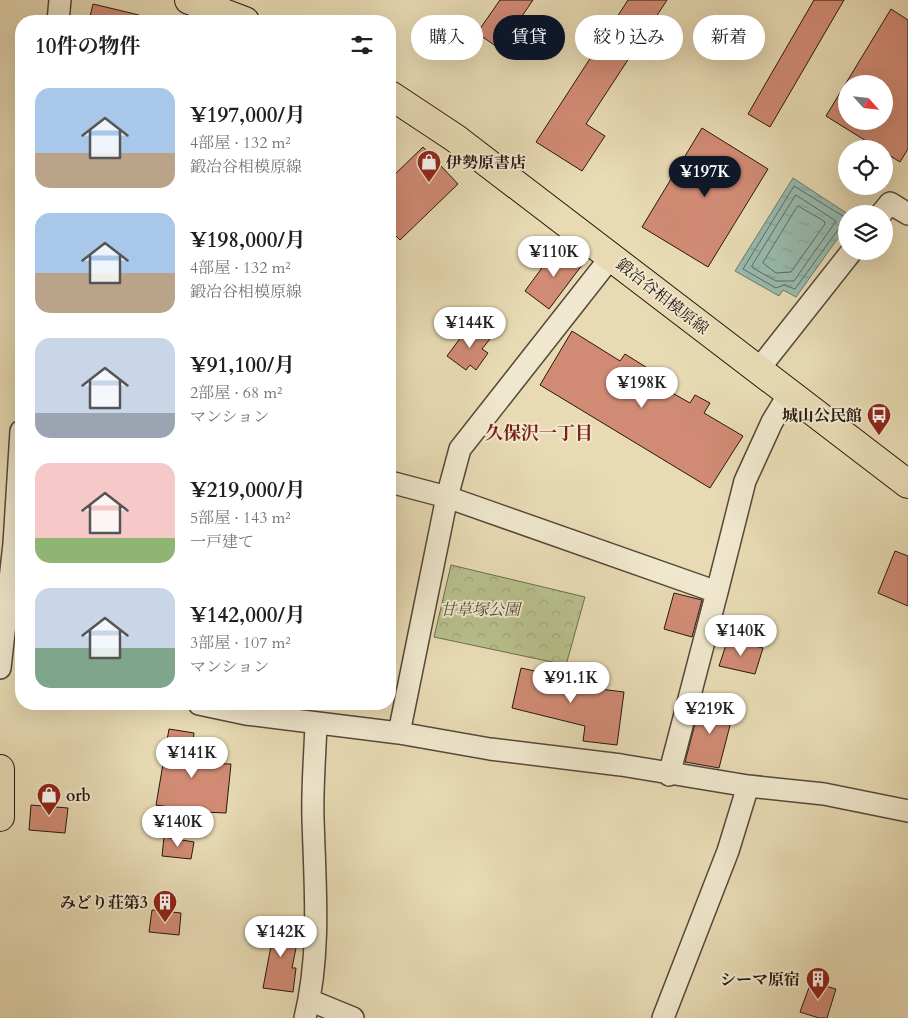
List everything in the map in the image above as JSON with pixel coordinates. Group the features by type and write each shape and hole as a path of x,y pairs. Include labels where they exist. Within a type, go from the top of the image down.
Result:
{"main road":[{"path":"190,0 229,15"},
{"name":"鍛冶谷相模原線","path":"396,99 455,138 908,484"},
{"path":"0,769 0,815"}],"street":[{"path":"59,15 60,0"},
{"path":"888,205 890,203 908,214"},
{"path":"399,733 446,497 460,450 612,257"},
{"path":"758,370 845,260"},
{"path":"670,775 745,481 758,450 789,394"},
{"path":"396,484 446,497 717,592"},
{"path":"8,665 15,528"},
{"path":"227,710 399,733 490,749 621,765 670,775 748,786 824,794 908,811"},
{"path":"316,723 313,817 317,924 307,1009 354,1018"},
{"path":"663,1018 728,851 748,786"}],"green space":[{"name":"甘草塚公園","path":"451,565 585,597 566,665 434,637"}],"water":[{"path":"793,178 838,207 838,238 796,297 783,290 779,296 735,271"}],"building":[{"path":"500,0 533,0 523,15 493,15 493,44 483,37 483,24"},
{"path":"628,0 667,0 657,15 618,15"},
{"path":"814,0 844,0 770,127 748,114"},
{"path":"93,4 139,15 90,15"},
{"path":"891,9 908,20 908,149 900,162 893,158 893,140 865,140 848,130 893,130 893,75 851,75"},
{"path":"589,60 628,60 586,124 605,136 582,171 536,142"},
{"path":"838,96 838,123 826,116"},
{"path":"702,128 768,169 708,267 642,227"},
{"path":"423,147 458,184 400,240 396,236 396,173"},
{"path":"558,246 582,265 549,309 525,291"},
{"path":"470,325 490,339 482,349 488,353 476,370 470,365 466,370 447,356"},
{"path":"572,331 620,361 625,354 665,379 660,386 690,403 695,395 710,403 704,413 743,436 710,488 540,385"},
{"path":"895,551 908,556 908,606 878,593"},
{"path":"674,593 702,600 692,637 664,629"},
{"path":"728,639 763,648 755,674 719,666"},
{"path":"521,668 576,680 575,686 624,692 617,745 583,741 585,726 512,708"},
{"path":"701,701 734,710 719,768 685,762"},
{"path":"169,729 194,733 190,763 231,764 226,813 202,812 156,805"},
{"path":"31,805 68,808 65,833 29,830"},
{"path":"164,837 194,842 191,859 162,856"},
{"name":"みどり荘第3","path":"152,910 181,913 179,935 149,932"},
{"path":"269,924 300,928 292,968 296,968 293,992 263,988 271,946 265,945"},
{"name":"シーマ原宿","path":"811,982 836,989 827,1018 819,1018 800,1012"}],"place":[{"name":"伊勢原書店","path":"429,183"},
{"name":"城山公民館","path":"879,436"},
{"name":"orb","path":"49,816"},
{"name":"みどり荘第3","path":"165,923"},
{"name":"シーマ原宿","path":"818,1000"}],"district":[{"name":"久保沢一丁目","path":"539,433"}]}
